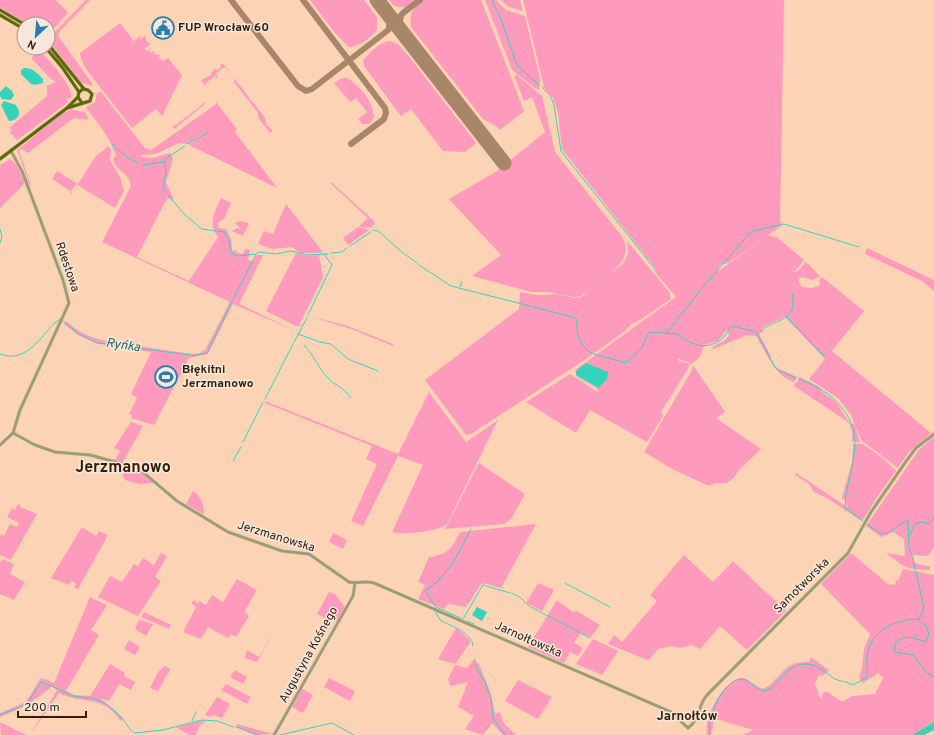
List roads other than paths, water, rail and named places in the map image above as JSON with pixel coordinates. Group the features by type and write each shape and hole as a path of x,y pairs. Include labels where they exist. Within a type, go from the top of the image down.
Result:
{"main road":[{"path":"0,10 16,19"},
{"path":"0,15 16,24"},
{"path":"56,54 84,89 90,92 92,97 88,102 67,108"},
{"path":"52,56 79,92"},
{"path":"73,103 76,97 76,88"},
{"path":"0,159 73,103 78,97 79,92 84,89"},
{"path":"78,97 82,103"}],"street":[{"name":"Rdestowa","path":"11,151 24,177 63,280 68,303 20,410 13,433"},
{"path":"0,445 13,433"},
{"name":"Jerzmanowska","path":"13,433 35,445 55,452 90,455 138,468 177,501 228,532 282,551 309,554 349,582 355,583"},
{"name":"Samotworska","path":"688,728 697,720 703,699 706,695 848,553 871,512 907,460 918,447 934,434"},
{"name":"Jarnołtowska","path":"355,583 371,582 461,620 671,712 688,728"},
{"name":"Augustyna Kośnego","path":"274,735 354,594 355,583"}],"water":[{"path":"24,68 32,69 43,79 43,83 35,85 31,84 21,74 21,70"},
{"path":"6,86 14,95 11,100 2,99 0,96 0,92"},
{"path":"4,101 16,105 19,111 18,117 9,121 1,105"},
{"path":"586,363 608,372 607,379 598,388 576,375 576,371"},
{"path":"477,607 487,612 482,621 472,615"},
{"path":"934,722 934,730 924,735 912,735"}],"waterway":[{"path":"492,0 502,22 517,65 539,85"},
{"path":"542,87 550,95 554,105 561,151 655,269"},
{"path":"188,144 208,132"},
{"path":"112,144 128,158 137,162"},
{"path":"143,165 165,162 165,159 185,146"},
{"path":"165,164 166,172 163,187 165,191"},
{"path":"168,195 185,215 202,229 224,232 229,241 231,253 238,256 256,254 259,252 276,254 291,251 308,255 328,254"},
{"path":"753,231 784,224 859,247"},
{"name":"Ryńka","path":"0,229 2,237 0,243"},
{"path":"373,230 378,231 417,263"},
{"path":"350,246 371,232"},
{"path":"703,287 751,232"},
{"path":"331,253 342,252 347,248"},
{"path":"308,315 332,265 324,254"},
{"name":"Ryńka","path":"232,301 256,255"},
{"path":"419,265 451,286 573,317"},
{"path":"460,287 462,282"},
{"path":"667,333 702,288"},
{"path":"763,329 789,315 793,306 793,293"},
{"name":"Ryńka","path":"208,351 231,303"},
{"path":"575,317 577,320 579,339 584,347 592,353"},
{"path":"787,317 824,356"},
{"path":"294,342 307,318"},
{"name":"Ryńka","path":"52,325 60,319"},
{"name":"Ryńka","path":"63,321 79,334 97,343 190,355"},
{"path":"594,354 626,363 642,348 649,332 678,334 688,342 706,346 711,345 723,338 733,326 756,332 775,367 780,371 796,378"},
{"name":"Ryńka","path":"0,354 16,356 29,350 51,327"},
{"path":"758,334 762,330"},
{"path":"298,334 320,342 331,344 348,359 378,371"},
{"path":"265,399 293,344"},
{"path":"304,345 331,381 345,391 351,398"},
{"name":"Ryńka","path":"192,356 207,353"},
{"path":"799,379 819,388 837,402 850,420 855,441"},
{"path":"243,442 263,402"},
{"path":"855,443 855,451 845,500 845,508 863,521"},
{"path":"233,461 241,447"},
{"path":"910,535 915,524 923,522 929,524 934,517"},
{"path":"867,524 880,533 885,534 908,520 909,549 913,557 915,570"},
{"path":"461,618 436,607 425,591 439,580 452,565 471,529"},
{"path":"916,572 924,608 919,619"},
{"path":"565,583 610,607"},
{"path":"463,619 483,585 510,593"},
{"path":"512,593 521,598 529,606 590,638"},
{"path":"435,611 440,620 460,630 471,640"},
{"path":"710,735 709,728 713,711 722,694 733,682 744,679 758,689 764,691 774,686 785,673 795,667 810,664 824,671 833,678 853,685 866,678 867,656 873,639 892,624 918,619 927,627 929,635 925,642 905,637 895,644 895,652 913,655 925,671 934,677"},
{"path":"467,621 474,624"},
{"path":"472,642 473,646"},
{"path":"475,660 476,667 485,682 491,699 493,718 505,735"},
{"path":"0,715 27,704 41,682 58,689"},
{"path":"60,690 73,696 89,698"},
{"path":"92,698 110,706 135,733 163,730 202,720 217,721 234,727"},
{"path":"192,721 196,712"},
{"path":"280,735 332,723 354,735"},
{"path":"236,727 258,735"}],"place":[{"name":"FUP Wrocław 60","path":"163,28"},
{"name":"Błękitni Jerzmanowo","path":"166,377"}],"district":[{"name":"Jerzmanowo","path":"123,468"},
{"name":"Jarnołtów","path":"687,717"}]}
